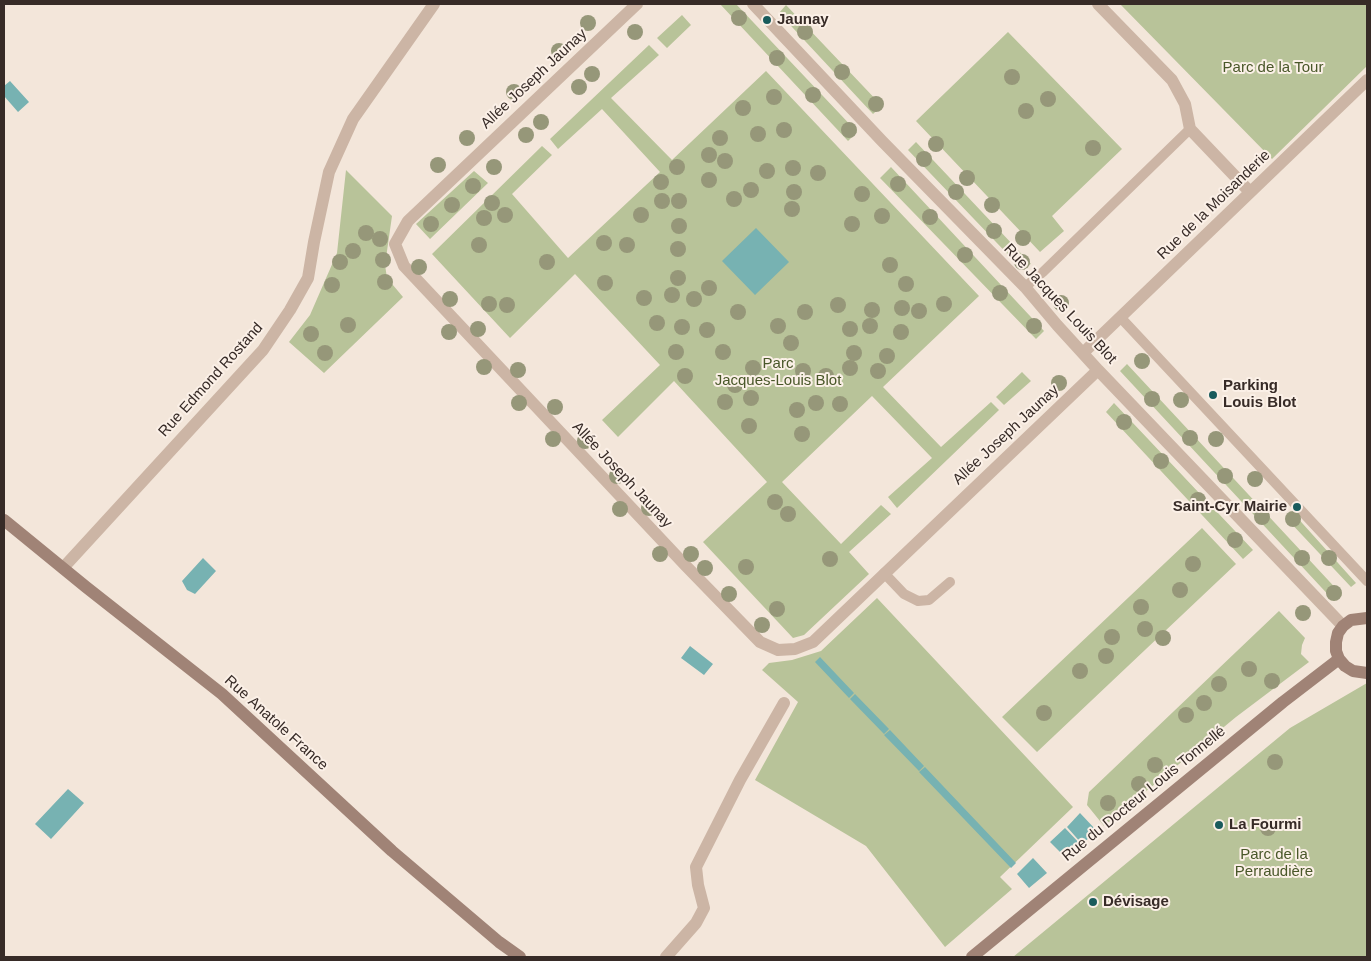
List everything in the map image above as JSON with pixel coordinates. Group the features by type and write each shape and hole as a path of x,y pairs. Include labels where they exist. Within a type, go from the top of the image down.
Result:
{"street":[{"name":"Allée Joseph Jaunay","path":"637,4 408,221 395,244 404,266 760,642 778,650 795,649 813,642 1098,370"},
{"name":"Rue Jacques Louis Blot","path":"753,4 882,141 1025,287 1098,370 1344,626"},
{"path":"1098,4 1172,80 1185,104 1190,129 1250,192"},
{"name":"Rue Edmond Rostand","path":"62,568 263,350 290,310 308,278 330,172 353,119 431,5"},
{"name":"Rue de la Moisanderie","path":"1083,353 1367,80"},
{"name":"Rue Anatole France","path":"4,520 222,694 392,851 499,942 520,957"},
{"path":"1367,618 1351,620 1338,633 1336,642 1336,651 1339,659 1345,666 1353,671 1367,672"},
{"name":"Rue du Docteur Louis Tonnellé","path":"972,957 1275,708 1339,659"},
{"path":"666,957 696,923 704,908 696,867 740,780 784,703"}],"lane":[{"path":"1025,287 1043,272 1190,129"},
{"path":"1121,318 1367,581"},
{"path":"884,573 904,594 918,601 929,600 950,582"}],"green space":[{"path":"720,4 736,4 857,132 848,141"},
{"name":"Parc de la Tour","path":"1120,4 1367,4 1367,66 1272,159"},
{"path":"786,5 882,106 873,114 779,13"},
{"path":"682,15 691,25 667,48 657,38"},
{"path":"1008,32 1122,149 1052,216 1064,231 1040,252 916,121"},
{"name":"Parc Jacques-Louis Blot","path":"649,45 659,55 611,98 672,160 766,71 979,296 883,387 941,447 991,402 999,410 897,508 888,497 932,458 872,396 782,482 841,544 881,505 891,514 849,552 869,574 804,635 793,638 703,542 767,482 674,381 618,437 602,420 660,365 575,274 510,338 432,254 542,146 552,155 512,194 568,258 660,172 602,109 558,149 550,139"},
{"path":"916,142 1031,264 1018,265 908,150"},
{"path":"891,167 1044,331 1036,339 880,178"},
{"path":"346,170 392,216 385,265 387,278 403,297 324,373 289,342 310,315 337,253"},
{"path":"474,171 488,183 430,239 416,224"},
{"path":"1127,364 1342,595 1334,601 1120,371"},
{"path":"1022,372 1031,381 1004,405 996,397"},
{"path":"1114,403 1253,550 1243,559 1106,412"},
{"path":"1294,514 1356,583 1351,587 1287,519"},
{"path":"1202,528 1236,564 1037,752 1002,717"},
{"path":"877,598 1073,807 1000,877 1012,889 945,947 866,846 755,780 798,702 762,670 769,663 792,660 821,651"},
{"path":"1279,611 1305,638 1301,654 1309,662 1236,717 1104,826 1087,805 1089,792"},
{"name":"Parc de la Perraudière","path":"1367,683 1367,957 1013,957 1290,728"}],"water":[{"path":"10,81 29,102 18,112 4,96 4,86"},
{"path":"756,228 789,262 755,295 722,261"},
{"path":"203,558 216,571 195,594 187,590 182,581"},
{"path":"690,646 713,664 704,675 681,658"},
{"path":"820,657 854,693 849,698 815,662"},
{"path":"855,694 889,729 884,734 850,699"},
{"path":"890,730 924,766 919,771 884,735"},
{"path":"925,767 1016,863 1011,868 919,772"},
{"path":"68,789 84,803 51,839 35,824"},
{"path":"1080,813 1097,831 1082,844 1067,827"},
{"path":"1065,828 1081,845 1066,858 1050,842"},
{"path":"1033,858 1047,873 1029,888 1017,874"}],"place":[{"name":"Jaunay","path":"767,20"},
{"name":"Parking Louis Blot","path":"1213,395"},
{"name":"Saint-Cyr Mairie","path":"1297,507"},
{"name":"La Fourmi","path":"1219,825"},
{"name":"Dévisage","path":"1093,902"}]}
